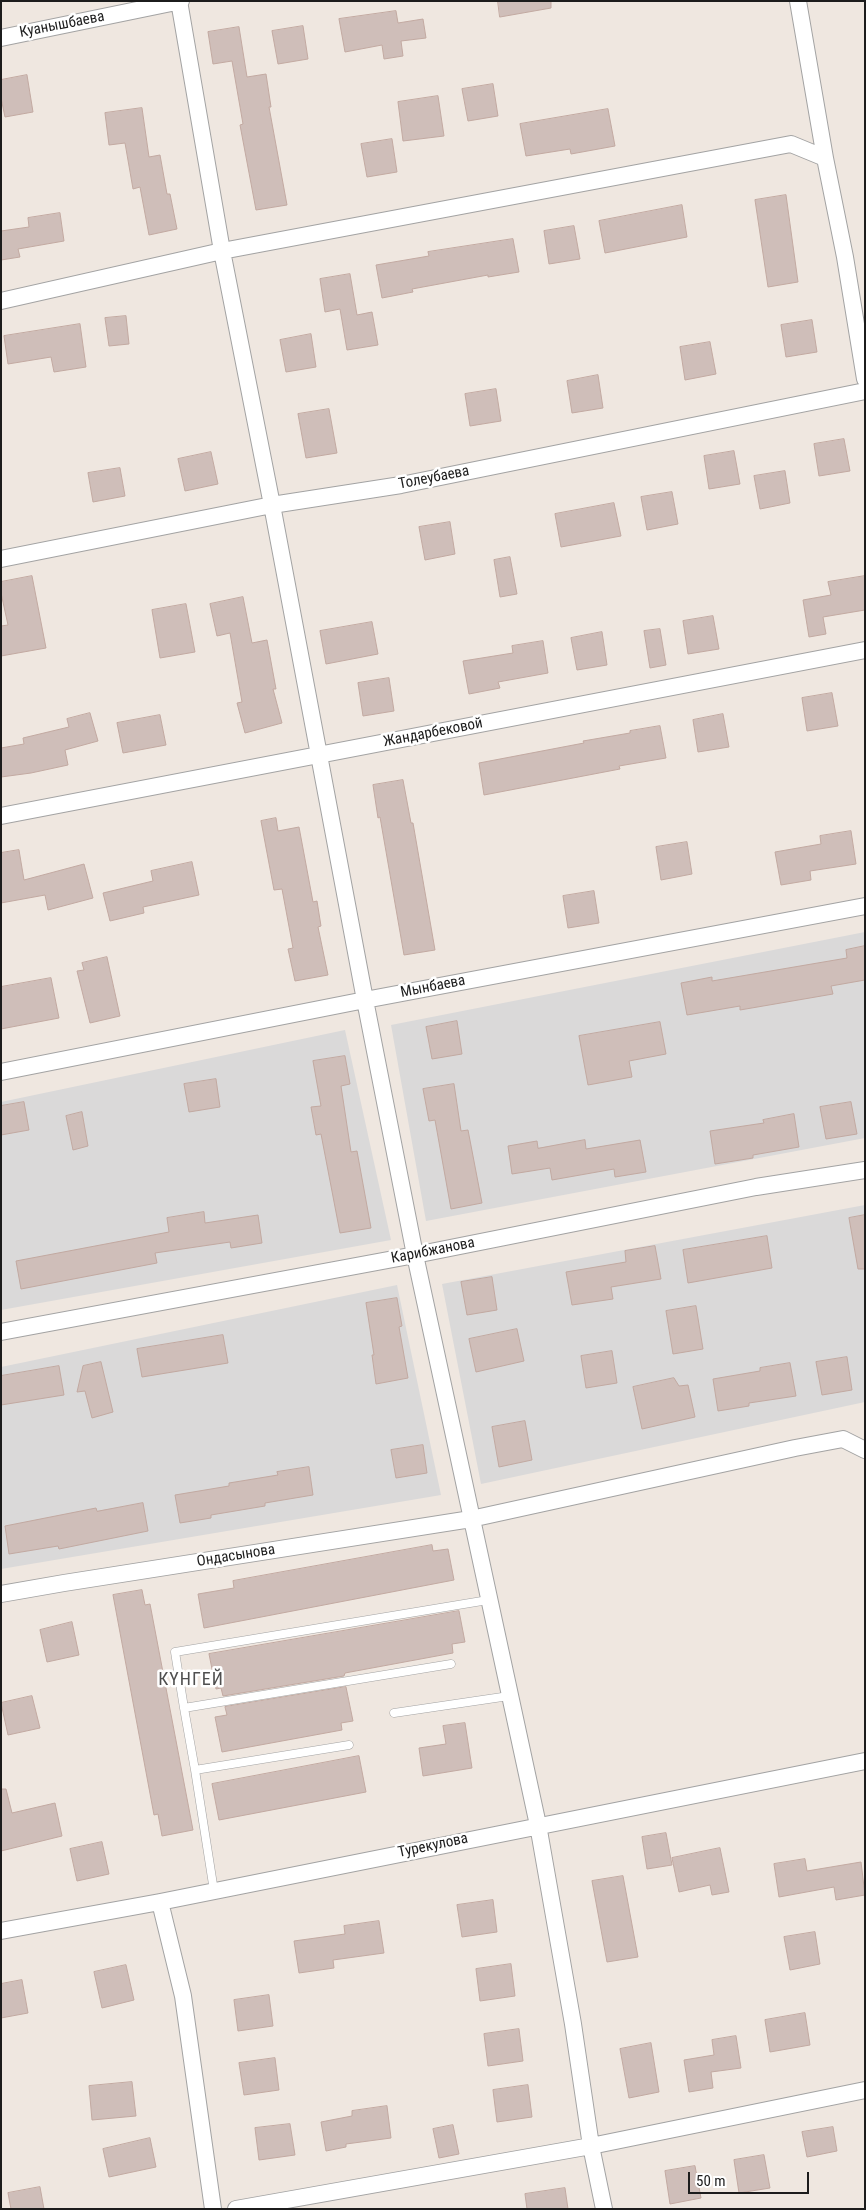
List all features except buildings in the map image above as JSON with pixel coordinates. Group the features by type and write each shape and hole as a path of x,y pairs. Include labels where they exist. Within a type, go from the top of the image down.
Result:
{"street":[{"path":"180,1 222,251 272,505 364,1000 470,1520 538,1825 604,2209"},
{"name":"Куанышбаева","path":"1,38 180,1"},
{"path":"798,1 825,158 845,257 865,379"},
{"path":"1,301 222,251 791,144 825,158"},
{"name":"Толеубаева","path":"1,559 272,505 401,485 865,391"},
{"name":"Жандарбековой","path":"1,816 865,650"},
{"name":"Мынбаева","path":"1,1072 364,1000 865,906"},
{"name":"Карибжанова","path":"1,1332 415,1255 756,1187 865,1170"},
{"name":"Ондасынова","path":"1,1594 470,1520 843,1439 865,1450"},
{"name":"Турекулова","path":"1,1932 865,1761"},
{"path":"160,1902 182,1996 213,2209"},
{"path":"236,2209 592,2146 865,2090"}],"lane":[{"path":"214,1891 175,1652 488,1600"},
{"path":"184,1708 450,1664"},
{"path":"394,1713 509,1696"},
{"path":"195,1770 349,1745"}],"shaded area":[{"path":"865,932 865,1138 426,1221 391,1025"},
{"path":"345,1030 391,1240 1,1310 1,1102"},
{"path":"865,1205 865,1402 481,1484 442,1284"},
{"path":"397,1285 441,1495 1,1569 1,1367"}],"district":[{"name":"КҮНГЕЙ","path":"191,1680"}]}
